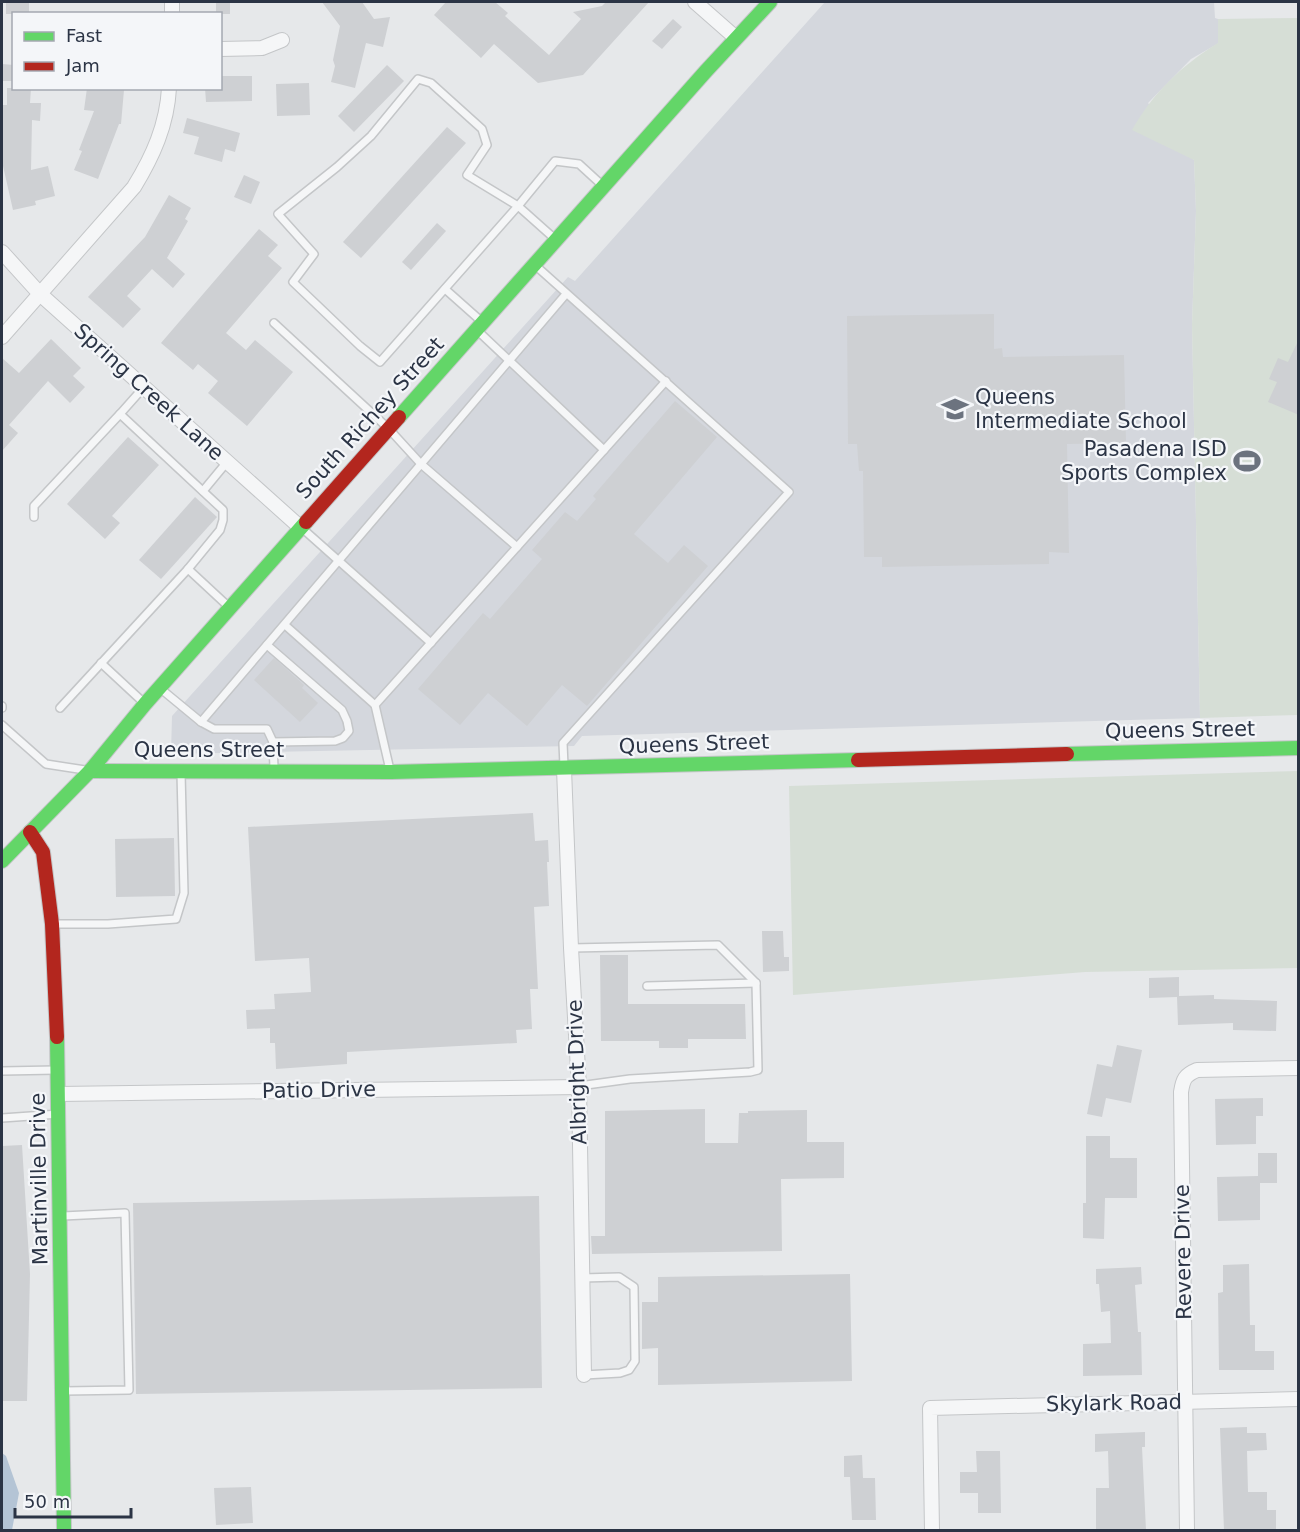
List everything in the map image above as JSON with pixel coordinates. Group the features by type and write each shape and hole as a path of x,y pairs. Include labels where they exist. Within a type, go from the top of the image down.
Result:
{"street":[{"path":"695,2 736,38"},
{"name":"South Richey Street","path":"2,861 90,771 159,688 770,2"},
{"path":"222,49 262,48 282,40"},
{"path":"2,337 134,187 149,162 160,134 170,90"},
{"name":"Spring Creek Lane","path":"2,252 40,294 301,528"},
{"name":"Queens Street","path":"90,771 391,772 564,769 1299,748"},
{"name":"Albright Drive","path":"564,769 579,1086 584,1375"},
{"name":"Martinville Drive","path":"30,832 43,852 52,924 59,1094 64,1530"},
{"name":"Revere Drive","path":"1187,1530 1180,1092 1187,1074 1197,1070 1292,1068"},
{"name":"Patio Drive","path":"59,1094 579,1086"},
{"name":"Skylark Road","path":"932,1530 930,1408 1299,1399"}],"lane":[{"path":"557,240 518,206 467,175 487,146 482,129 431,83 418,79 371,136 337,167 278,214 314,254 293,282 380,362 518,206 555,161 579,164 604,187"},
{"path":"535,265 789,492 563,743 564,769"},
{"path":"445,289 509,361 604,450"},
{"path":"201,722 566,294"},
{"path":"274,323 389,429 421,464 517,547"},
{"path":"375,705 666,381"},
{"path":"34,517 34,506 144,387"},
{"path":"60,708 188,569 220,530 223,520 222,510 120,414"},
{"path":"203,491 226,462"},
{"path":"301,528 340,560 431,643"},
{"path":"188,569 231,609"},
{"path":"285,625 375,705 391,772"},
{"path":"267,645 342,710 349,731 343,738 335,741 273,742"},
{"path":"101,663 145,704"},
{"path":"159,688 201,722 214,729 267,729 273,742 274,772"},
{"path":"2,725 46,764 90,771"},
{"path":"52,924 108,924 176,919 184,893 181,771"},
{"path":"571,948 718,945 756,983 758,1070 630,1079 579,1086"},
{"path":"647,986 756,983"},
{"path":"2,1071 58,1070"},
{"path":"2,1118 59,1114"},
{"path":"61,1216 125,1213 129,1390 63,1391"},
{"path":"582,1278 619,1277 634,1287 635,1361 629,1370 620,1373 584,1375"}],"shaded area":[{"name":"Queens Intermediate School","path":"825,2 1214,2 1215,18 1218,19 1219,43 1191,59 1148,103 1194,160 1196,211 1192,325 1200,718 582,736 574,746 171,754 172,716 568,277 575,281"},
{"name":"Pasadena ISD Sports Complex","path":"1298,18 1298,715 1200,718 1192,325 1196,211 1194,160 1132,130 1140,116 1169,81 1218,43 1218,19"},
{"path":"1298,771 1298,968 1085,972 793,995 789,786"}],"water":[{"path":"2,1453 6,1456 19,1493 12,1530 2,1530"}],"building":[{"path":"6,2 29,2 29,12 6,14"},
{"path":"216,2 230,2 230,14 216,12"},
{"path":"322,2 362,2 374,19 390,17 383,47 366,43 355,88 331,82 340,26"},
{"path":"446,2 495,2 508,13 505,16 549,55 581,19 573,12 602,6 606,2 649,2 583,75 538,83 494,44 481,58 434,15"},
{"path":"673,19 682,27 662,49 652,41"},
{"path":"2,64 12,65 12,81 2,81"},
{"path":"387,65 404,81 354,132 338,116"},
{"path":"222,76 252,76 252,101 206,102 205,90 222,90"},
{"path":"309,83 310,115 277,116 276,84"},
{"path":"7,88 31,90 30,103 41,103 40,121 32,120 31,170 48,166 55,196 35,201 36,205 13,210 2,166 2,105 7,105"},
{"path":"87,90 124,90 121,124 119,124 98,179 74,170 94,111 84,110"},
{"path":"187,118 240,133 235,152 225,149 222,162 194,154 199,137 183,133"},
{"path":"447,127 466,143 361,258 343,242"},
{"path":"244,175 260,182 251,204 234,197"},
{"path":"169,195 191,208 185,219 188,221 167,258 185,274 173,288 152,269 127,296 141,309 123,328 88,297 145,237"},
{"path":"437,223 446,231 411,270 402,262"},
{"path":"259,229 278,245 268,256 282,268 226,333 246,350 255,340 293,372 247,426 208,393 218,381 198,364 193,370 161,343"},
{"path":"994,314 994,349 1002,348 1003,357 1124,355 1126,443 1067,444 1069,553 1049,552 1049,564 882,567 882,557 864,557 863,471 859,471 857,444 848,444 847,316"},
{"path":"51,339 81,368 73,376 85,387 70,403 48,381 9,425 18,433 2,451 2,358 19,373"},
{"path":"1299,339 1299,415 1268,402 1277,382 1269,379 1278,358 1288,362"},
{"path":"675,401 717,437 634,534 668,563 684,545 708,566 587,706 562,685 527,726 488,693 460,725 418,689 483,613 490,619 542,559 532,550 565,512 577,521 596,499 593,496"},
{"path":"128,437 159,465 112,516 120,523 105,539 67,504"},
{"path":"195,497 217,517 161,579 139,560"},
{"path":"274,658 304,685 302,688 318,703 300,722 254,680"},
{"path":"533,813 535,841 548,840 549,906 534,907 538,989 530,989 532,1029 516,1030 517,1043 347,1052 347,1064 276,1069 275,1043 270,1043 270,1028 247,1029 246,1010 275,1009 274,994 311,992 309,958 255,961 248,827"},
{"path":"174,838 175,896 116,897 115,839"},
{"path":"762,931 783,931 784,957 789,957 789,971 763,972"},
{"path":"600,955 628,955 628,1004 745,1004 746,1039 688,1039 688,1048 659,1048 659,1041 601,1041"},
{"path":"1179,977 1179,996 1214,995 1214,999 1277,1001 1276,1031 1233,1030 1233,1023 1178,1025 1177,997 1149,998 1149,978"},
{"path":"1117,1045 1142,1050 1131,1103 1106,1098 1102,1117 1087,1114 1097,1064 1112,1067"},
{"path":"1263,1098 1263,1116 1256,1116 1256,1144 1216,1145 1215,1099"},
{"path":"705,1109 705,1143 738,1143 739,1113 807,1110 807,1142 844,1142 844,1178 781,1179 782,1251 592,1254 591,1236 605,1236 605,1111"},
{"path":"1086,1136 1110,1136 1110,1158 1137,1158 1137,1198 1105,1198 1104,1239 1083,1238 1083,1203 1086,1203"},
{"path":"22,1145 30,1274 27,1401 2,1401 2,1146"},
{"path":"1258,1153 1277,1153 1277,1183 1260,1183 1260,1220 1218,1221 1217,1177 1258,1176"},
{"path":"539,1196 542,1388 136,1394 133,1203"},
{"path":"1249,1264 1250,1325 1255,1325 1255,1351 1274,1351 1274,1370 1219,1370 1218,1293 1223,1292 1223,1265"},
{"path":"1141,1267 1142,1284 1135,1285 1138,1332 1141,1332 1142,1375 1083,1376 1083,1344 1111,1343 1110,1311 1101,1312 1096,1269"},
{"path":"850,1274 852,1381 658,1385 658,1348 642,1349 642,1302 658,1302 658,1277"},
{"path":"1247,1427 1247,1433 1266,1433 1267,1450 1247,1451 1248,1492 1267,1492 1267,1510 1276,1510 1276,1530 1224,1530 1220,1428"},
{"path":"1145,1432 1145,1447 1142,1447 1146,1530 1096,1530 1096,1488 1109,1488 1108,1451 1095,1452 1095,1434"},
{"path":"976,1451 1000,1451 1001,1513 978,1513 978,1493 960,1493 960,1472 977,1472"},
{"path":"862,1455 863,1478 875,1478 876,1520 852,1520 850,1477 844,1477 844,1456"},
{"path":"251,1487 253,1523 216,1525 214,1488"}],"traffic: fast":[{"path":"399,417 770,2"},
{"path":"2,861 90,771 145,704 306,522"},
{"path":"1067,754 1298,748"},
{"path":"90,771 391,772 858,760"},
{"path":"57,1037 64,1530"}],"traffic: jam":[{"path":"306,522 399,417"},
{"path":"858,760 1067,754"},
{"path":"30,832 43,852 52,924 57,1037"}],"place":[{"name":"Queens Intermediate School","path":"955,409"},
{"name":"Pasadena ISD Sports Complex","path":"1247,461"}]}
